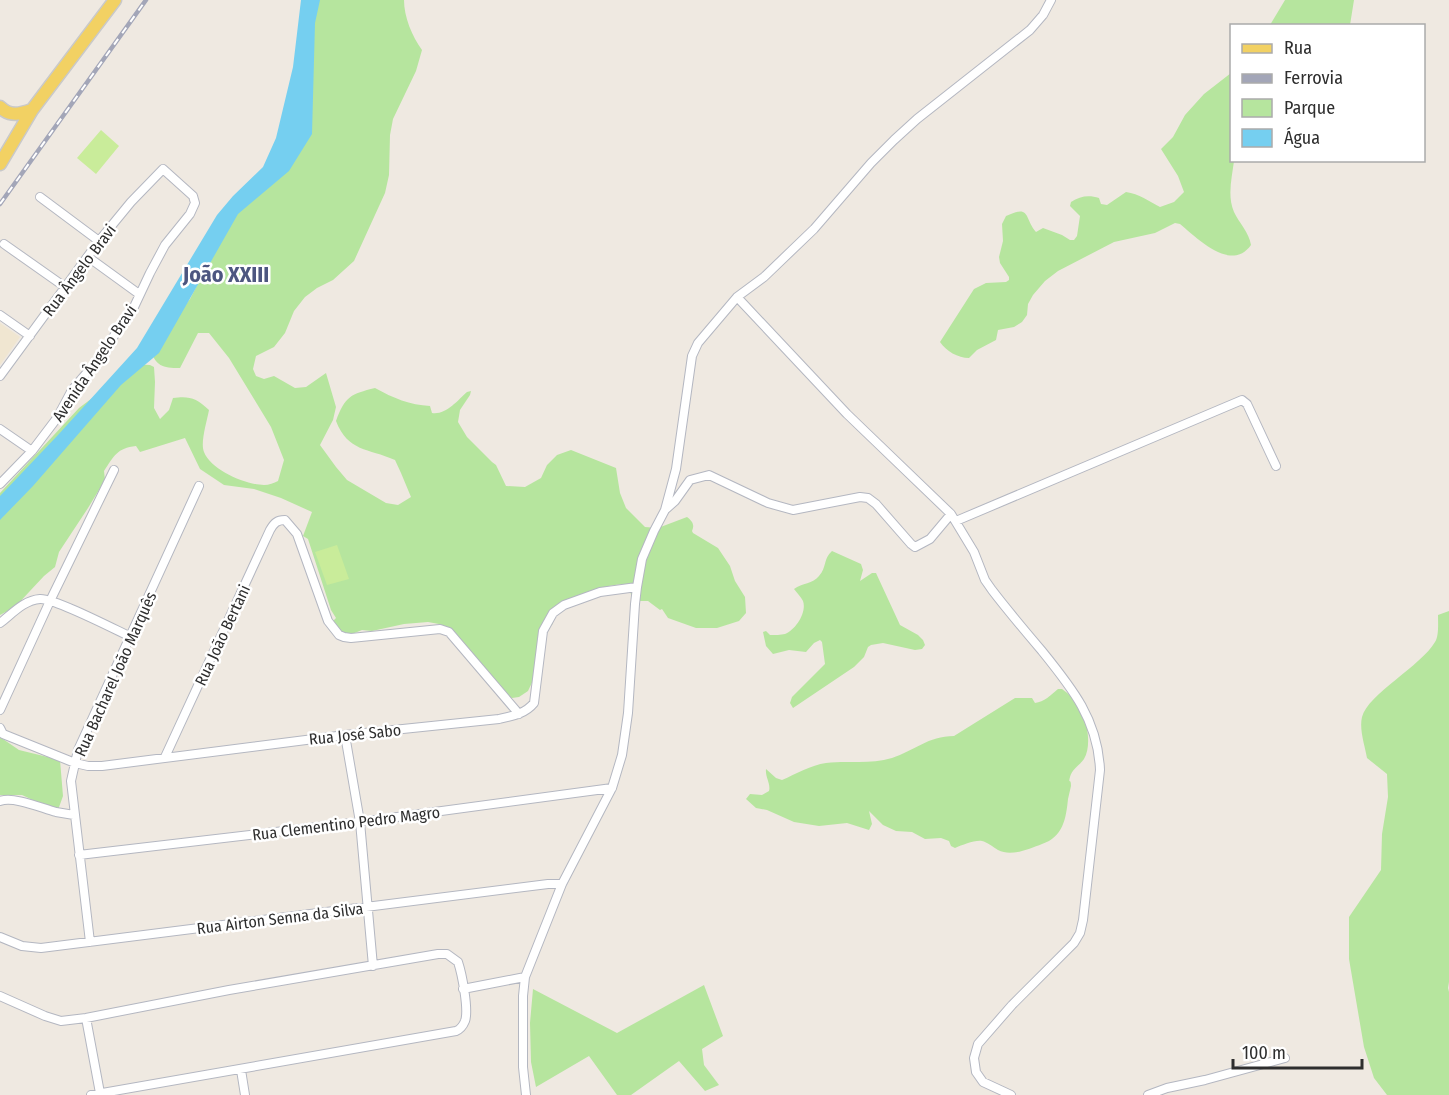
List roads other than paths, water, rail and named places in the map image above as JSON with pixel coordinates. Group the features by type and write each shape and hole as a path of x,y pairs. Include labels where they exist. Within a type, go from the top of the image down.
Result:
{"main road":[{"path":"0,164 32,110 115,0"},
{"path":"0,107 9,114 32,110"}],"street":[{"path":"526,1095 523,1067 525,977 562,885 612,788 622,755 628,712 634,604 642,559 665,510 676,469 692,356 698,343 737,297 765,277 814,229 894,140 917,119 1030,30 1043,15 1051,0"},
{"name":"Rua Ângelo Bravi","path":"0,376 99,241 131,202 163,169 193,196 195,203"},
{"path":"40,197 99,241"},
{"name":"Avenida Ângelo Bravi","path":"0,484 32,451 57,418 72,390 96,362 134,307 165,245 190,214 195,203"},
{"path":"4,244 65,287"},
{"path":"88,257 139,294"},
{"path":"737,297 847,414 954,518 974,552 985,580 1070,687 1082,705 1096,738 1100,770 1080,933 1074,943 991,1028 978,1044 974,1058 976,1072 982,1082 1011,1095"},
{"path":"0,315 30,336"},
{"path":"665,510 675,501 690,480 709,475 768,503 793,510 860,497 868,498 915,547 930,539 954,518 1242,400 1247,404 1276,466"},
{"path":"0,429 32,451"},
{"path":"0,710 50,600 114,470"},
{"name":"Rua Bacharel João Marquês","path":"90,942 71,781 78,750 199,486"},
{"name":"Rua João Bertani","path":"165,757 276,521 285,520 297,534 328,621 339,634 351,638 440,629 448,632 519,714"},
{"path":"519,714 534,704 543,631 553,613 564,605 600,592 637,587"},
{"path":"0,623 29,602 42,598 130,637"},
{"name":"Rua José Sabo","path":"0,728 3,734 75,763 102,766 345,735 499,719 519,714"},
{"path":"345,735 360,822 373,966"},
{"name":"Rua Clementino Pedro Magro","path":"80,855 360,822 612,788"},
{"path":"0,801 5,799 75,815"},
{"name":"Rua Airton Senna da Silva","path":"0,937 22,946 41,948 548,884 562,885"},
{"path":"0,996 61,1021 229,990 447,954 458,962 466,1008 466,1019 456,1031 96,1094 86,1018"},
{"path":"463,989 525,977"},
{"path":"1148,1095 1167,1088 1285,1058"},
{"path":"241,1070 245,1095"}],"water":[{"path":"301,0 320,0 315,23 312,134 289,171 238,214 159,353 121,385 33,486 0,520 0,496 137,348 217,215 263,167 276,138 293,67"}],"railway":[{"path":"0,204 146,0"}],"district":[{"name":"João XXIII","path":"226,274"}]}
